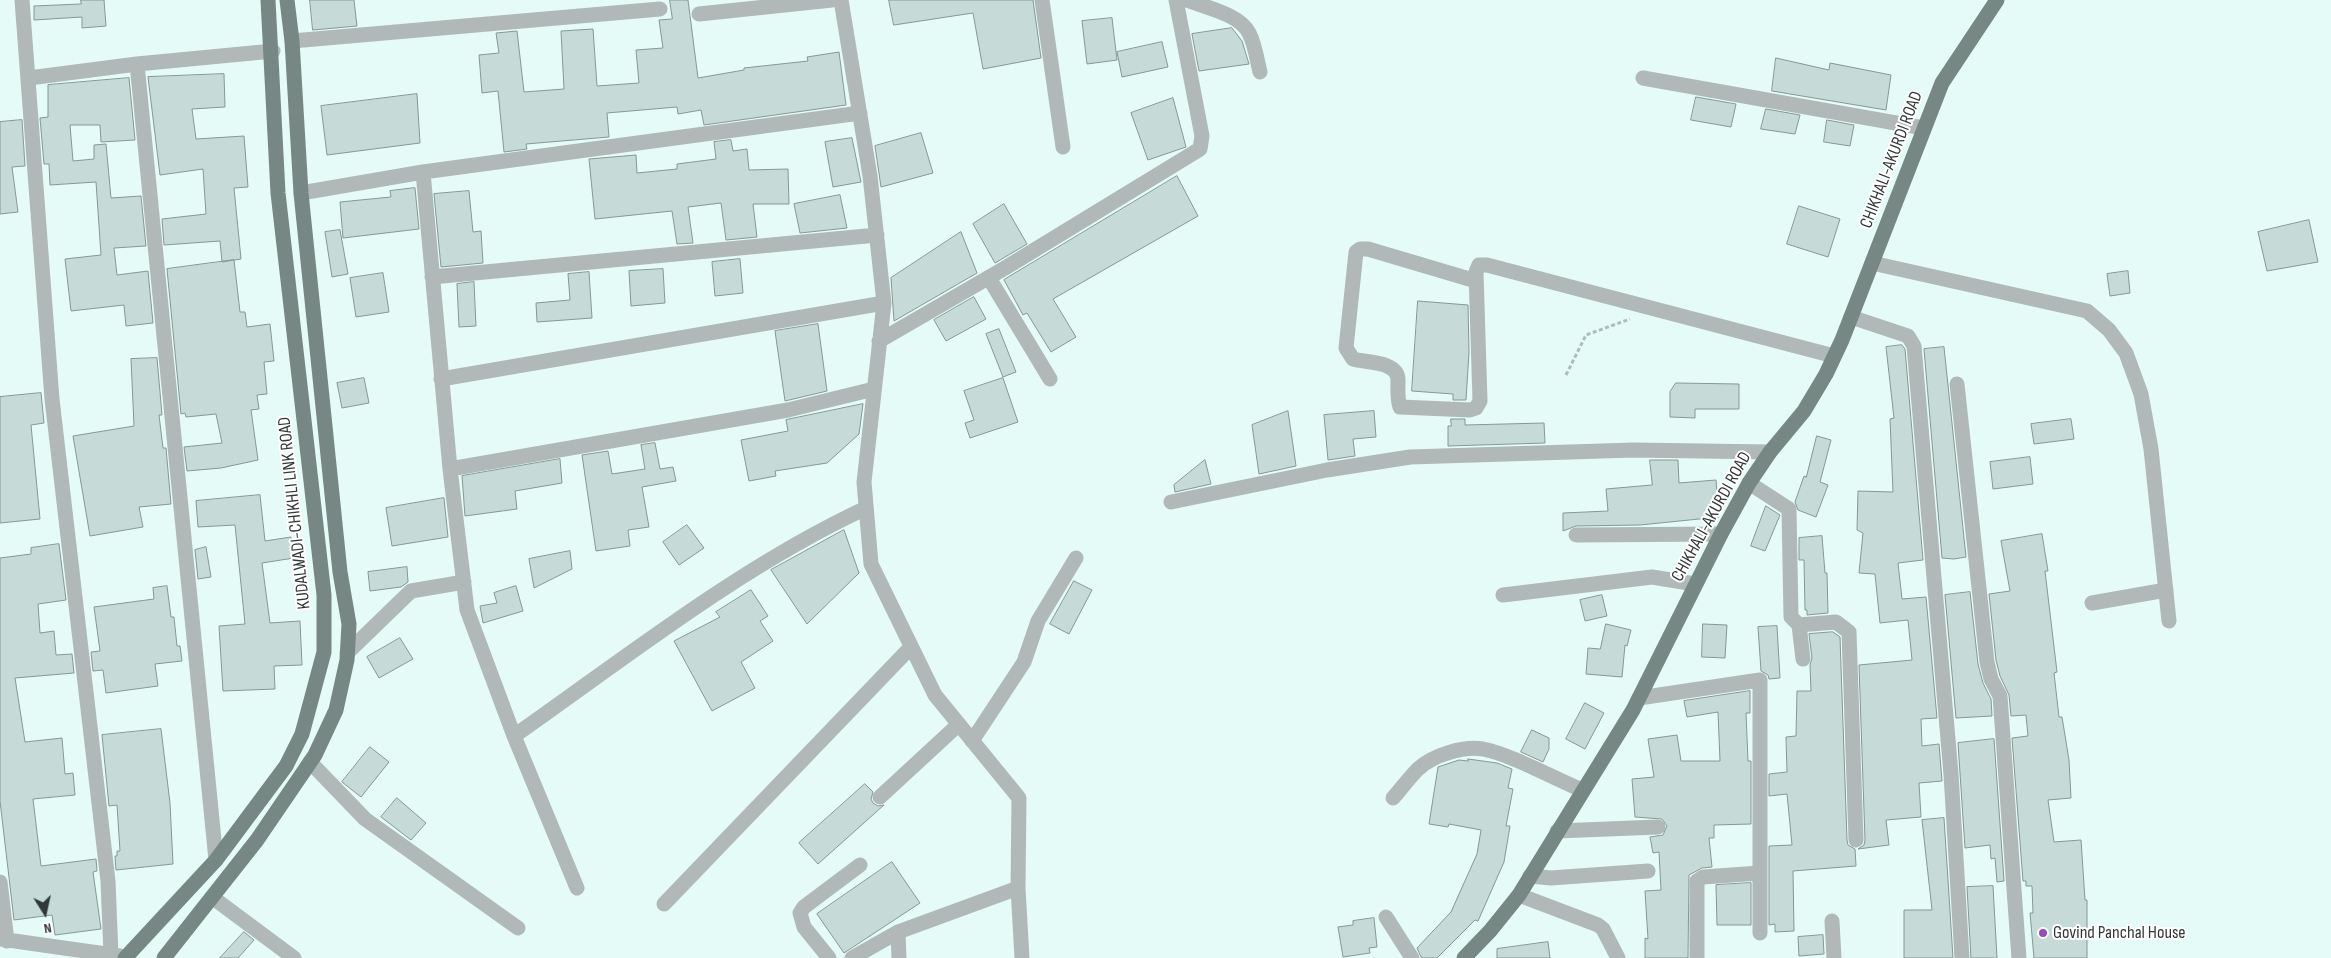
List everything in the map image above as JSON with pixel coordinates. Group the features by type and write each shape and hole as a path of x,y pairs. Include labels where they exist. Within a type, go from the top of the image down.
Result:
{"main road":[{"name":"KUDALWADI-CHIKHLI LINK ROAD","path":"122,957 216,860 286,766 302,734 324,652 324,595 278,193 273,50 268,0"},
{"path":"164,958 257,840 310,762 336,710 347,653 349,624 340,572 301,193 292,41 287,0"},
{"name":"CHIKHALI-AKURDI ROAD","path":"1464,958 1490,931 1530,876 1639,698 1695,584 1749,483 1770,452 1804,411 1834,356 1851,317 1942,83 1997,0"},
{"path":"278,193 301,193"}],"street":[{"path":"0,882 3,940 122,957 108,881 52,399 22,0"},
{"path":"699,14 832,0"},
{"path":"841,0 870,176 884,303 864,482 871,564 935,695 1020,798 1018,888 1022,958"},
{"path":"1042,0 1063,147"},
{"path":"880,341 989,278 1200,149 1202,136 1176,0"},
{"path":"1187,0 1234,18 1244,25 1250,35 1260,72"},
{"path":"292,41 660,9"},
{"path":"29,78 136,64 273,50"},
{"path":"136,64 216,860"},
{"path":"1643,78 1924,128"},
{"path":"301,193 423,172 860,113"},
{"path":"423,172 450,469 467,610 514,736 577,888"},
{"path":"432,278 876,235"},
{"path":"1476,281 1368,249 1360,248 1356,252 1346,348 1353,359 1388,366 1395,370 1398,375 1400,407 1470,410 1476,408 1480,401 1476,281 1476,272 1479,265 1487,265 1834,356"},
{"path":"1872,263 2079,309 2086,311 2109,330 2126,353 2141,394 2151,449 2169,621"},
{"path":"989,278 1011,311 1050,379"},
{"path":"441,379 884,303"},
{"path":"1851,317 1908,336 1914,346 1950,764 1962,958"},
{"path":"1956,384 1987,662 1991,679 2000,696 2019,958"},
{"path":"450,469 788,410 874,389"},
{"path":"1172,502 1327,470 1410,457 1494,452 1634,450 1770,452"},
{"path":"1749,483 1789,510 1791,617 1799,625 1803,659"},
{"path":"514,736 748,572 819,530 866,508"},
{"path":"1576,535 1721,534"},
{"path":"972,741 1024,662 1038,621 1076,558"},
{"path":"1503,595 1652,577 1695,584"},
{"path":"347,653 412,591 464,582"},
{"path":"2092,603 2166,590"},
{"path":"1799,625 1836,622 1849,632 1856,840"},
{"path":"664,904 911,647"},
{"path":"1639,698 1760,680 1760,933"},
{"path":"880,797 959,724"},
{"path":"1393,798 1418,769 1434,758 1482,749 1502,755 1582,790"},
{"path":"310,762 365,819 518,928"},
{"path":"1557,831 1658,827"},
{"path":"829,958 804,926 800,913 804,907 860,865"},
{"path":"1530,876 1551,878 1648,871"},
{"path":"1697,958 1697,881 1703,877 1760,873"},
{"path":"852,958 898,932 1018,888"},
{"path":"1518,895 1598,925 1603,929 1618,958"},
{"path":"212,897 294,958"},
{"path":"1386,917 1412,958"},
{"path":"1832,922 1834,958"},
{"path":"898,932 899,958"}],"path":[{"path":"1566,375 1586,335 1656,309"}],"building":[{"path":"81,0 104,0 106,26 82,28 82,17 34,20 34,6 81,4"},
{"path":"310,0 354,0 357,26 313,30"},
{"path":"670,0 688,0 698,78 744,70 744,68 808,61 807,57 839,52 846,105 704,125 701,110 678,114 677,107 607,113 609,137 526,144 527,149 504,152 498,91 482,93 479,55 499,53 496,33 517,31 524,92 564,89 561,31 593,29 597,86 639,83 636,50 663,48 659,20 672,19"},
{"path":"889,0 1033,0 1041,58 983,69 973,13 894,25"},
{"path":"1112,18 1117,60 1087,64 1082,21"},
{"path":"1232,28 1242,41 1249,64 1199,71 1192,34"},
{"path":"1162,42 1168,67 1122,77 1117,52"},
{"path":"1776,58 1829,70 1830,63 1891,75 1886,110 1772,91"},
{"path":"224,74 225,107 192,109 196,139 244,136 248,187 234,188 241,259 222,262 220,241 164,245 162,219 206,214 203,169 160,175 148,77"},
{"path":"129,78 135,140 101,142 100,125 70,125 73,161 94,159 94,145 106,144 111,198 141,196 146,246 114,248 117,275 148,271 153,323 126,326 124,305 71,311 65,259 101,255 96,182 50,185 49,164 44,164 40,118 48,117 48,85"},
{"path":"417,94 420,143 327,155 321,106"},
{"path":"1696,97 1736,104 1731,127 1691,120"},
{"path":"1173,98 1186,147 1148,160 1131,113"},
{"path":"1766,109 1800,115 1795,134 1761,129"},
{"path":"22,120 25,166 12,167 18,212 0,214 0,122"},
{"path":"1827,120 1854,125 1850,146 1824,142"},
{"path":"921,133 933,173 881,187 875,146"},
{"path":"852,138 861,182 833,187 825,142"},
{"path":"731,140 733,151 747,149 749,170 788,169 789,204 753,204 757,237 726,240 721,203 688,207 693,243 677,244 672,211 595,219 589,159 636,155 637,173 677,169 677,164 716,159 714,142"},
{"path":"1177,176 1198,216 1053,299 1076,337 1051,352 1027,313 1023,315 1004,280"},
{"path":"415,188 419,229 343,238 340,202 391,197 390,191"},
{"path":"469,191 473,232 481,231 483,263 441,267 434,194"},
{"path":"840,195 847,228 800,233 794,204"},
{"path":"1004,204 1027,244 995,263 973,224"},
{"path":"1799,206 1840,219 1828,257 1787,244"},
{"path":"2309,220 2318,262 2267,271 2258,232"},
{"path":"340,230 348,274 332,277 325,232"},
{"path":"961,232 977,273 894,321 891,278"},
{"path":"740,259 743,293 715,296 712,262"},
{"path":"234,260 240,312 245,312 247,327 270,324 274,361 264,362 267,394 257,395 259,409 251,410 258,460 221,468 187,471 184,447 222,443 216,414 186,417 185,413 181,414 167,269"},
{"path":"663,269 665,303 631,306 629,271"},
{"path":"2128,271 2130,293 2110,296 2107,274"},
{"path":"589,272 592,318 537,322 536,303 570,300 568,274"},
{"path":"383,273 389,312 356,317 350,278"},
{"path":"474,282 476,326 459,327 457,284"},
{"path":"974,297 986,319 946,341 934,320"},
{"path":"1418,301 1468,305 1469,352 1466,400 1453,400 1453,394 1412,391"},
{"path":"818,324 827,391 785,401 775,331"},
{"path":"999,329 1016,372 1003,377 986,334"},
{"path":"1902,345 1905,349 1923,560 1898,563 1902,599 1926,597 1937,718 1921,719 1922,746 1939,744 1942,781 1919,783 1921,817 1886,820 1889,845 1858,849 1864,845 1865,840 1859,665 1912,660 1908,620 1880,623 1875,574 1859,573 1863,533 1857,530 1858,491 1893,492 1890,419 1894,418 1886,347"},
{"path":"1944,347 1966,557 1954,559 1942,558 1924,349"},
{"path":"157,358 162,415 159,415 163,448 166,448 171,504 139,507 143,527 90,536 73,436 134,426 131,359"},
{"path":"364,378 369,403 342,408 337,383"},
{"path":"1003,378 1018,422 970,438 965,423 974,420 964,391"},
{"path":"1676,383 1739,384 1739,409 1695,409 1695,418 1670,417 1670,392"},
{"path":"41,393 44,423 31,425 40,519 0,523 0,397"},
{"path":"863,404 859,434 827,463 775,471 776,476 749,481 741,440 788,431 786,420"},
{"path":"1288,411 1296,466 1259,474 1252,425"},
{"path":"1374,411 1376,437 1353,439 1355,456 1328,460 1324,415"},
{"path":"1451,419 1465,419 1465,425 1544,423 1545,443 1448,446 1448,426 1451,426"},
{"path":"2071,419 2074,439 2034,444 2031,424"},
{"path":"1817,436 1831,440 1820,482 1828,485 1816,517 1798,510 1795,502 1804,476 1806,477"},
{"path":"655,443 660,469 673,467 676,481 642,487 649,527 628,530 630,546 596,551 582,455 608,451 612,474 645,469 641,445"},
{"path":"2030,457 2033,484 1993,489 1990,462"},
{"path":"560,459 562,483 515,491 517,509 465,516 462,476"},
{"path":"1205,460 1211,484 1175,492 1174,485"},
{"path":"1650,460 1678,460 1679,483 1716,480 1719,517 1640,525 1576,526 1563,531 1563,513 1608,511 1606,489 1652,485"},
{"path":"260,495 265,541 291,537 294,558 262,563 270,623 300,621 302,665 274,666 275,689 223,691 219,626 245,624 235,525 198,527 196,501"},
{"path":"444,498 448,537 392,546 386,508"},
{"path":"1766,506 1780,515 1765,551 1751,546"},
{"path":"687,525 704,548 679,565 663,542"},
{"path":"844,530 859,573 807,624 771,570"},
{"path":"2042,534 2048,571 2045,571 2057,672 2054,673 2059,717 2062,717 2069,760 2071,798 2048,800 2054,842 2081,840 2085,900 2087,900 2087,958 2034,958 2030,913 2033,913 2032,886 2026,886 2026,881 2023,881 2012,738 2028,736 2026,715 2011,716 2009,695 2000,676 1996,660 1989,594 2010,591 2001,541"},
{"path":"1822,536 1825,573 1827,573 1828,613 1807,615 1807,610 1805,610 1804,560 1799,560 1799,538"},
{"path":"59,544 66,600 38,604 40,633 54,631 56,655 72,654 74,673 15,678 25,742 62,738 65,774 73,773 75,795 33,799 41,866 96,859 97,871 93,872 101,929 55,935 52,915 14,920 0,801 0,558 31,554 31,548"},
{"path":"206,547 211,577 198,579 195,550"},
{"path":"570,551 572,569 534,588 529,559"},
{"path":"407,567 408,582 401,587 370,591 368,572"},
{"path":"1074,581 1092,590 1069,634 1050,624"},
{"path":"167,586 171,617 174,617 177,646 180,646 182,661 155,664 158,686 106,693 103,670 93,671 91,652 100,651 94,607 154,599 153,588"},
{"path":"516,586 523,611 483,623 480,606 497,603 494,593"},
{"path":"751,590 768,616 760,621 773,641 741,662 755,688 712,711 674,641 720,617 716,612"},
{"path":"1970,592 1978,664 1983,683 1991,699 1992,716 1956,718 1945,595"},
{"path":"1602,595 1607,616 1585,621 1580,600"},
{"path":"1606,624 1631,630 1627,646 1625,645 1622,677 1586,674 1588,648 1600,649"},
{"path":"1703,624 1727,625 1725,658 1702,657"},
{"path":"1777,626 1780,678 1769,679 1768,675 1761,671 1758,627"},
{"path":"1833,632 1840,637 1847,840 1848,845 1855,849 1856,866 1793,871 1794,931 1775,932 1775,924 1769,925 1769,846 1792,845 1787,794 1769,796 1769,774 1787,772 1786,737 1796,736 1797,691 1811,691 1810,665 1812,658 1809,634"},
{"path":"400,638 413,659 379,678 367,657"},
{"path":"1750,691 1750,713 1746,713 1748,761 1751,761 1751,824 1714,825 1714,838 1709,838 1712,867 1702,868 1689,875 1688,958 1645,958 1645,938 1648,939 1645,891 1661,890 1659,852 1653,853 1650,837 1663,835 1667,826 1662,819 1635,817 1632,779 1654,777 1648,739 1677,735 1681,761 1720,761 1718,712 1687,717 1684,701"},
{"path":"1585,703 1604,713 1585,749 1566,739"},
{"path":"161,729 170,803 173,864 116,870 115,856 117,856 117,851 120,851 117,805 109,806 102,735"},
{"path":"1532,730 1549,738 1549,749 1543,762 1521,752"},
{"path":"1994,739 2004,881 1997,882 1995,858 1991,859 1990,845 1965,848 1958,743"},
{"path":"370,747 389,762 361,797 342,782"},
{"path":"1468,759 1497,763 1512,769 1508,788 1513,789 1506,826 1510,826 1504,862 1478,921 1475,920 1437,958 1424,958 1421,957 1417,948 1451,912 1477,854 1481,830 1449,824 1448,827 1429,824 1438,767 1459,760 1468,761"},
{"path":"865,784 873,792 871,799 873,803 878,806 884,805 818,864 799,843"},
{"path":"397,798 426,823 411,840 381,817"},
{"path":"1944,818 1953,958 1904,958 1904,910 1932,910 1922,820"},
{"path":"892,862 920,903 844,953 817,914"},
{"path":"1751,883 1751,925 1717,925 1716,885"},
{"path":"1993,886 1997,958 1971,958 1967,887"},
{"path":"1374,918 1377,947 1369,948 1370,953 1343,957 1338,927 1353,925 1353,921"},
{"path":"244,932 254,940 238,958 220,958"},
{"path":"1823,935 1824,954 1799,956 1798,937"},
{"path":"1548,942 1550,958 1497,958 1497,949"}],"place":[{"name":"Govind Panchal House","path":"2043,933"}]}
